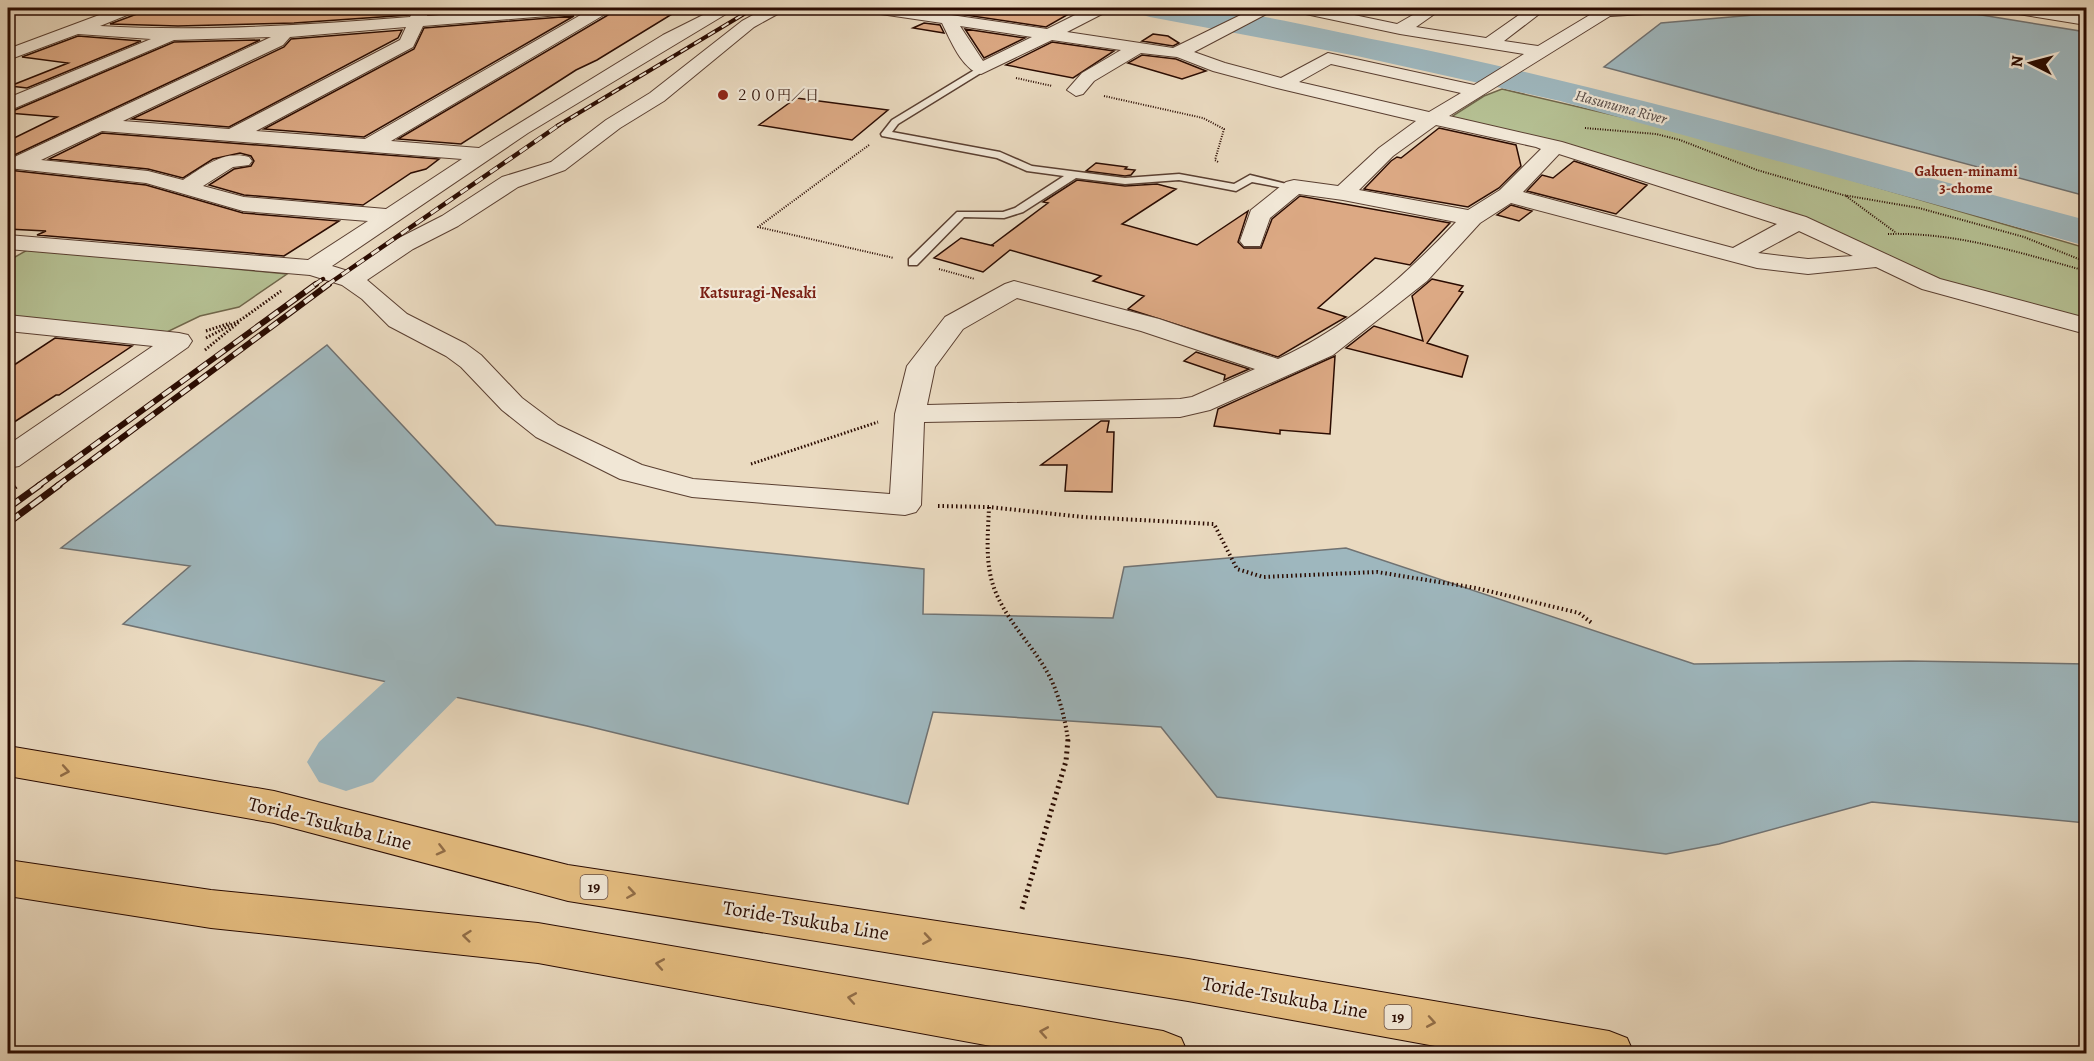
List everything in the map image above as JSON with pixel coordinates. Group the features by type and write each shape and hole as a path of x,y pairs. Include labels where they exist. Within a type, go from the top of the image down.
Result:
{"main road":[{"path":"8,12 19,8"},
{"name":"Toride-Tsukuba Line","path":"8,761 274,807 568,883 1188,980 1609,1053"},
{"path":"8,878 211,909 538,943 1163,1053"}],"street":[{"path":"8,55 131,8"},
{"path":"74,29 174,35 285,32 420,15 589,8"},
{"path":"368,146 605,8"},
{"path":"313,268 481,154 650,51 728,8"},
{"path":"351,280 405,244 450,221 510,182 558,166 613,124 666,90 731,40 748,24 777,8"},
{"path":"874,8 1138,48 1179,52 1220,67 1283,84 1555,146 1798,222 1847,242 1912,277 1952,291 2086,326"},
{"path":"947,18 966,52 981,69 1098,10 1082,8"},
{"path":"1179,52 1266,8"},
{"path":"1301,8 1328,10 1400,29 1542,52"},
{"path":"1400,29 1435,8"},
{"path":"1489,44 1539,8"},
{"path":"1343,193 1386,152 1432,119 1542,52 1600,10 1661,8"},
{"path":"2012,8 2086,20"},
{"path":"233,135 407,43 420,15"},
{"path":"11,166 277,41 285,32"},
{"path":"8,105 174,35"},
{"path":"1076,90 1088,77 1138,48"},
{"path":"1283,84 1328,58 1482,88"},
{"path":"99,125 481,154"},
{"path":"910,414 1180,408 1200,404 1323,349 1418,276 1472,218 1508,195 1555,146"},
{"path":"185,188 229,161 242,161"},
{"path":"11,166 124,173 243,204 390,216"},
{"path":"1252,241 1259,215 1294,187 1343,193 1472,218"},
{"path":"1508,195 1780,266 1819,268 1880,259"},
{"path":"1736,256 1798,222"},
{"path":"8,255 18,243 313,268 351,280 371,294 398,320 456,350 471,361 512,404 548,431 631,472 692,488 905,505 910,414 921,366 954,323 1014,289 1150,325 1279,369"},
{"path":"8,323 179,341"},
{"path":"8,459 179,341"},
{"path":"8,431 42,435"}],"lane":[{"path":"981,69 895,122 885,134 1000,155 1021,166 1073,175 1125,181 1179,177 1236,188 1250,178 1294,187"},
{"path":"914,262 960,214 1004,214 1019,210 1073,175"}],"path":[{"path":"981,69 1203,118 1224,129 1215,159 1231,172 1250,178"},
{"path":"1581,128 1656,134 1680,140 1756,170 1843,195 1930,211 2024,237 2086,262"},
{"path":"885,134 758,227 914,262 1014,289"},
{"path":"1843,195 1896,233"},
{"path":"1886,234 1896,233 1988,245 2086,271"},
{"path":"207,338 242,319 313,268"},
{"path":"179,341 242,319"},
{"path":"692,488 776,453 910,414"},
{"path":"905,505 989,507 1083,517 1214,524 1237,569 1263,578 1377,572 1476,588 1579,613 1593,624"},
{"path":"989,507 987,553 993,585 1018,633 1047,671 1063,714 1068,739 1066,761 1022,909"}],"green space":[{"path":"1502,89 1690,133 2086,248 2086,320 1959,288 1859,242 1451,117 1484,96"},
{"path":"29,249 287,274 239,307 200,316 167,332 8,316 8,261"}],"water":[{"path":"1139,8 1161,8 1390,51 1385,55"},
{"path":"1837,8 1938,8 2086,32 2086,196 1604,67 1661,23"},
{"path":"327,345 496,525 924,569 923,614 1113,618 1124,567 1346,548 1694,664 1909,661 2086,664 2086,823 1872,802 1719,844 1666,854 1217,797 1161,727 933,712 908,804 587,726 123,624 190,566 61,548"}],"building":[{"path":"153,8 269,12 273,9 413,8 409,15 294,23 178,26 110,24"},
{"path":"431,8 511,8 430,14"},
{"path":"609,8 682,8 597,60 576,70 461,144 398,139 608,15"},
{"path":"954,8 1072,8 1074,11 1046,27 945,12"},
{"path":"574,16 364,137 264,129 414,49 424,28"},
{"path":"924,23 940,25 944,33 913,28"},
{"path":"965,29 1025,38 984,58"},
{"path":"402,30 398,38 229,127 132,119 284,47 291,39"},
{"path":"1153,34 1168,36 1179,43 1173,46 1142,41"},
{"path":"78,36 141,41 27,88 10,86 68,63 22,57"},
{"path":"260,40 8,158 8,141 57,117 8,113 174,42"},
{"path":"1052,42 1114,51 1073,78 1006,65"},
{"path":"1142,55 1176,59 1206,71 1182,79 1128,63"},
{"path":"796,98 888,110 852,140 759,125"},
{"path":"1439,128 1516,145 1521,166 1499,188 1468,207 1364,189 1391,161 1397,157 1401,158"},
{"path":"102,133 439,159 426,169 411,173 363,205 244,195 209,185 234,169 251,166 254,161 251,156 240,153 213,159 183,178 148,169 49,159"},
{"path":"1574,161 1647,185 1616,214 1527,191 1542,175 1553,178"},
{"path":"1096,163 1135,170 1131,175 1125,176 1086,171"},
{"path":"8,170 146,185 243,213 339,221 284,256 37,235 46,231 8,229"},
{"path":"1077,180 1125,186 1157,184 1176,189 1122,224 1197,245 1248,211 1238,242 1244,248 1261,248 1272,219 1300,196 1450,223 1410,265 1375,258 1318,308 1346,317 1278,357 1128,309 1144,296 1093,281 1101,276 1010,250 983,272 934,258 961,238 994,246 992,245 1048,203 1043,202"},
{"path":"1511,205 1532,211 1519,221 1497,215"},
{"path":"1432,279 1463,286 1459,291 1463,292 1427,343 1468,356 1462,377 1346,348 1374,326 1423,341 1412,296"},
{"path":"55,338 132,346 8,426 8,369"},
{"path":"1196,352 1249,369 1224,380 1225,375 1184,361"},
{"path":"1335,356 1330,434 1280,430 1280,434 1214,426 1218,409"},
{"path":"1101,421 1109,421 1107,432 1114,432 1112,492 1065,491 1067,465 1041,465"}],"waterway":[{"name":"Hasunuma River","path":"1150,8 1357,46 1563,91 1694,124 2086,233"},
{"path":"346,762 480,633 485,633"}],"railway":[{"path":"557,126 754,8"},
{"path":"327,285 559,125"},
{"path":"314,285 323,279"},
{"path":"38,486 316,284"},
{"path":"57,486 329,284"},
{"path":"8,508 40,485"},
{"path":"8,523 59,485"}],"place":[{"name":"２００円／日","path":"723,95"}],"district":[{"name":"Gakuen-minami 3-chome","path":"1966,180"},
{"name":"Katsuragi-Nesaki","path":"758,292"}]}
